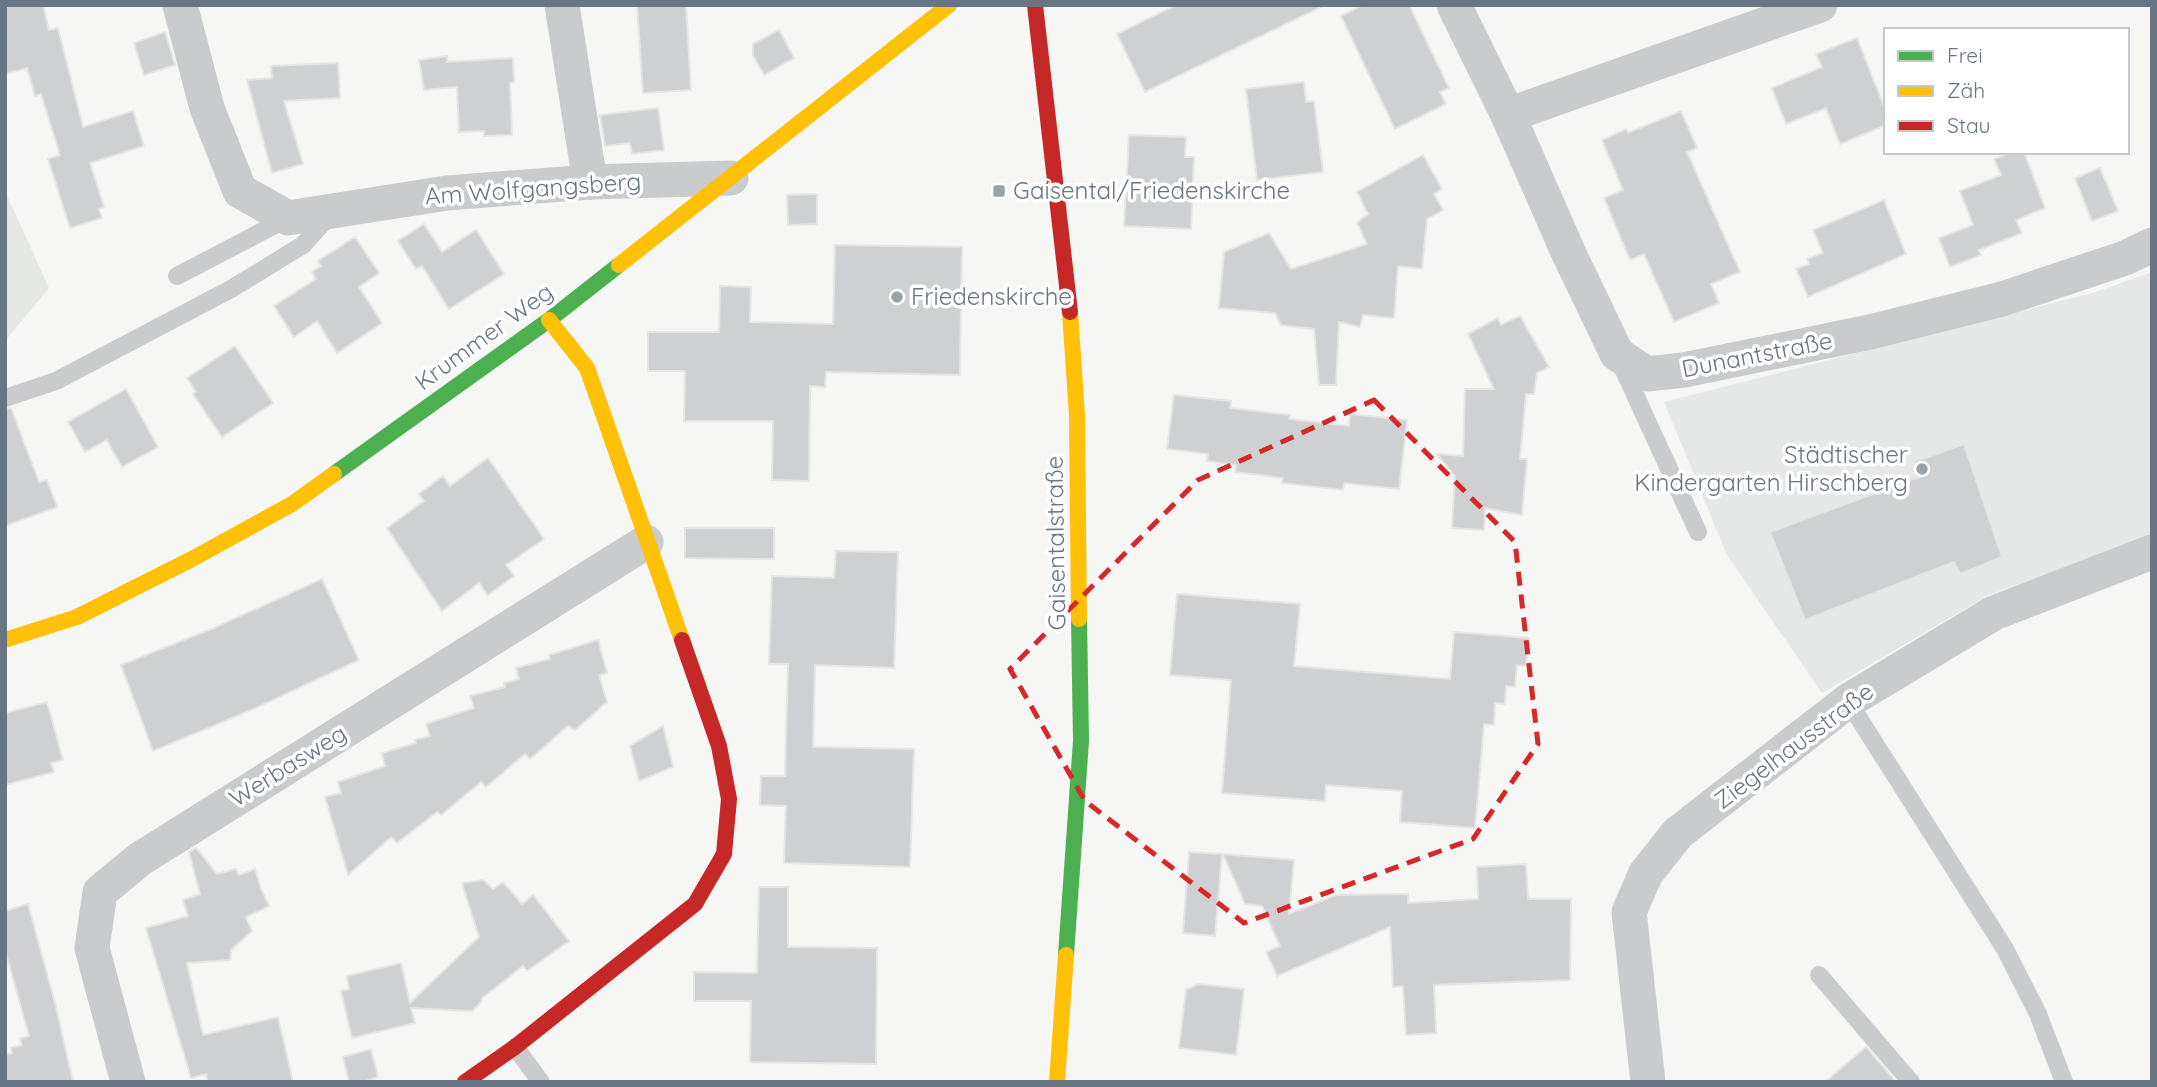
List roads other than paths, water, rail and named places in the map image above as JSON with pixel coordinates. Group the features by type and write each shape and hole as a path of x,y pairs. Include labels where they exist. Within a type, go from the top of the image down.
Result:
{"street":[{"path":"180,5 207,108 240,191 288,218"},
{"path":"562,5 590,182"},
{"name":"Krummer Weg","path":"5,640 77,617 192,559 292,504 549,320 949,5"},
{"name":"Gaisentalstraße","path":"1035,5 1072,331 1077,415 1081,741 1057,1082"},
{"path":"1454,5 1508,115 1569,254 1617,354"},
{"path":"1508,115 1820,5"},
{"name":"Am Wolfgangsberg","path":"288,218 447,193 590,182 731,178"},
{"name":"Dunantstraße","path":"1617,354 1647,374 1684,370 1790,349 2002,299 2125,258 2152,245"},
{"path":"465,1082 515,1047 695,904 724,853 729,799 719,746 587,368 549,320"},
{"name":"Werbasweg","path":"128,1082 92,948 100,892 140,859 646,542"},
{"name":"Ziegelhausstraße","path":"1648,1082 1629,912 1646,873 1678,833 1848,701 1994,613 2152,552"}],"lane":[{"path":"5,398 56,381 231,289 303,244 335,210"},
{"path":"177,276 288,218"},
{"path":"1617,354 1698,532"},
{"path":"1848,701 2005,949 2038,1014 2064,1082"},
{"path":"1819,975 1911,1082"},
{"path":"515,1047 541,1082"}],"place":[{"name":"Gaisental/Friedenskirche","path":"999,191"},
{"name":"Friedenskirche","path":"897,297"},
{"name":"Städtischer Kindergarten Hirschberg","path":"1922,469"}]}
